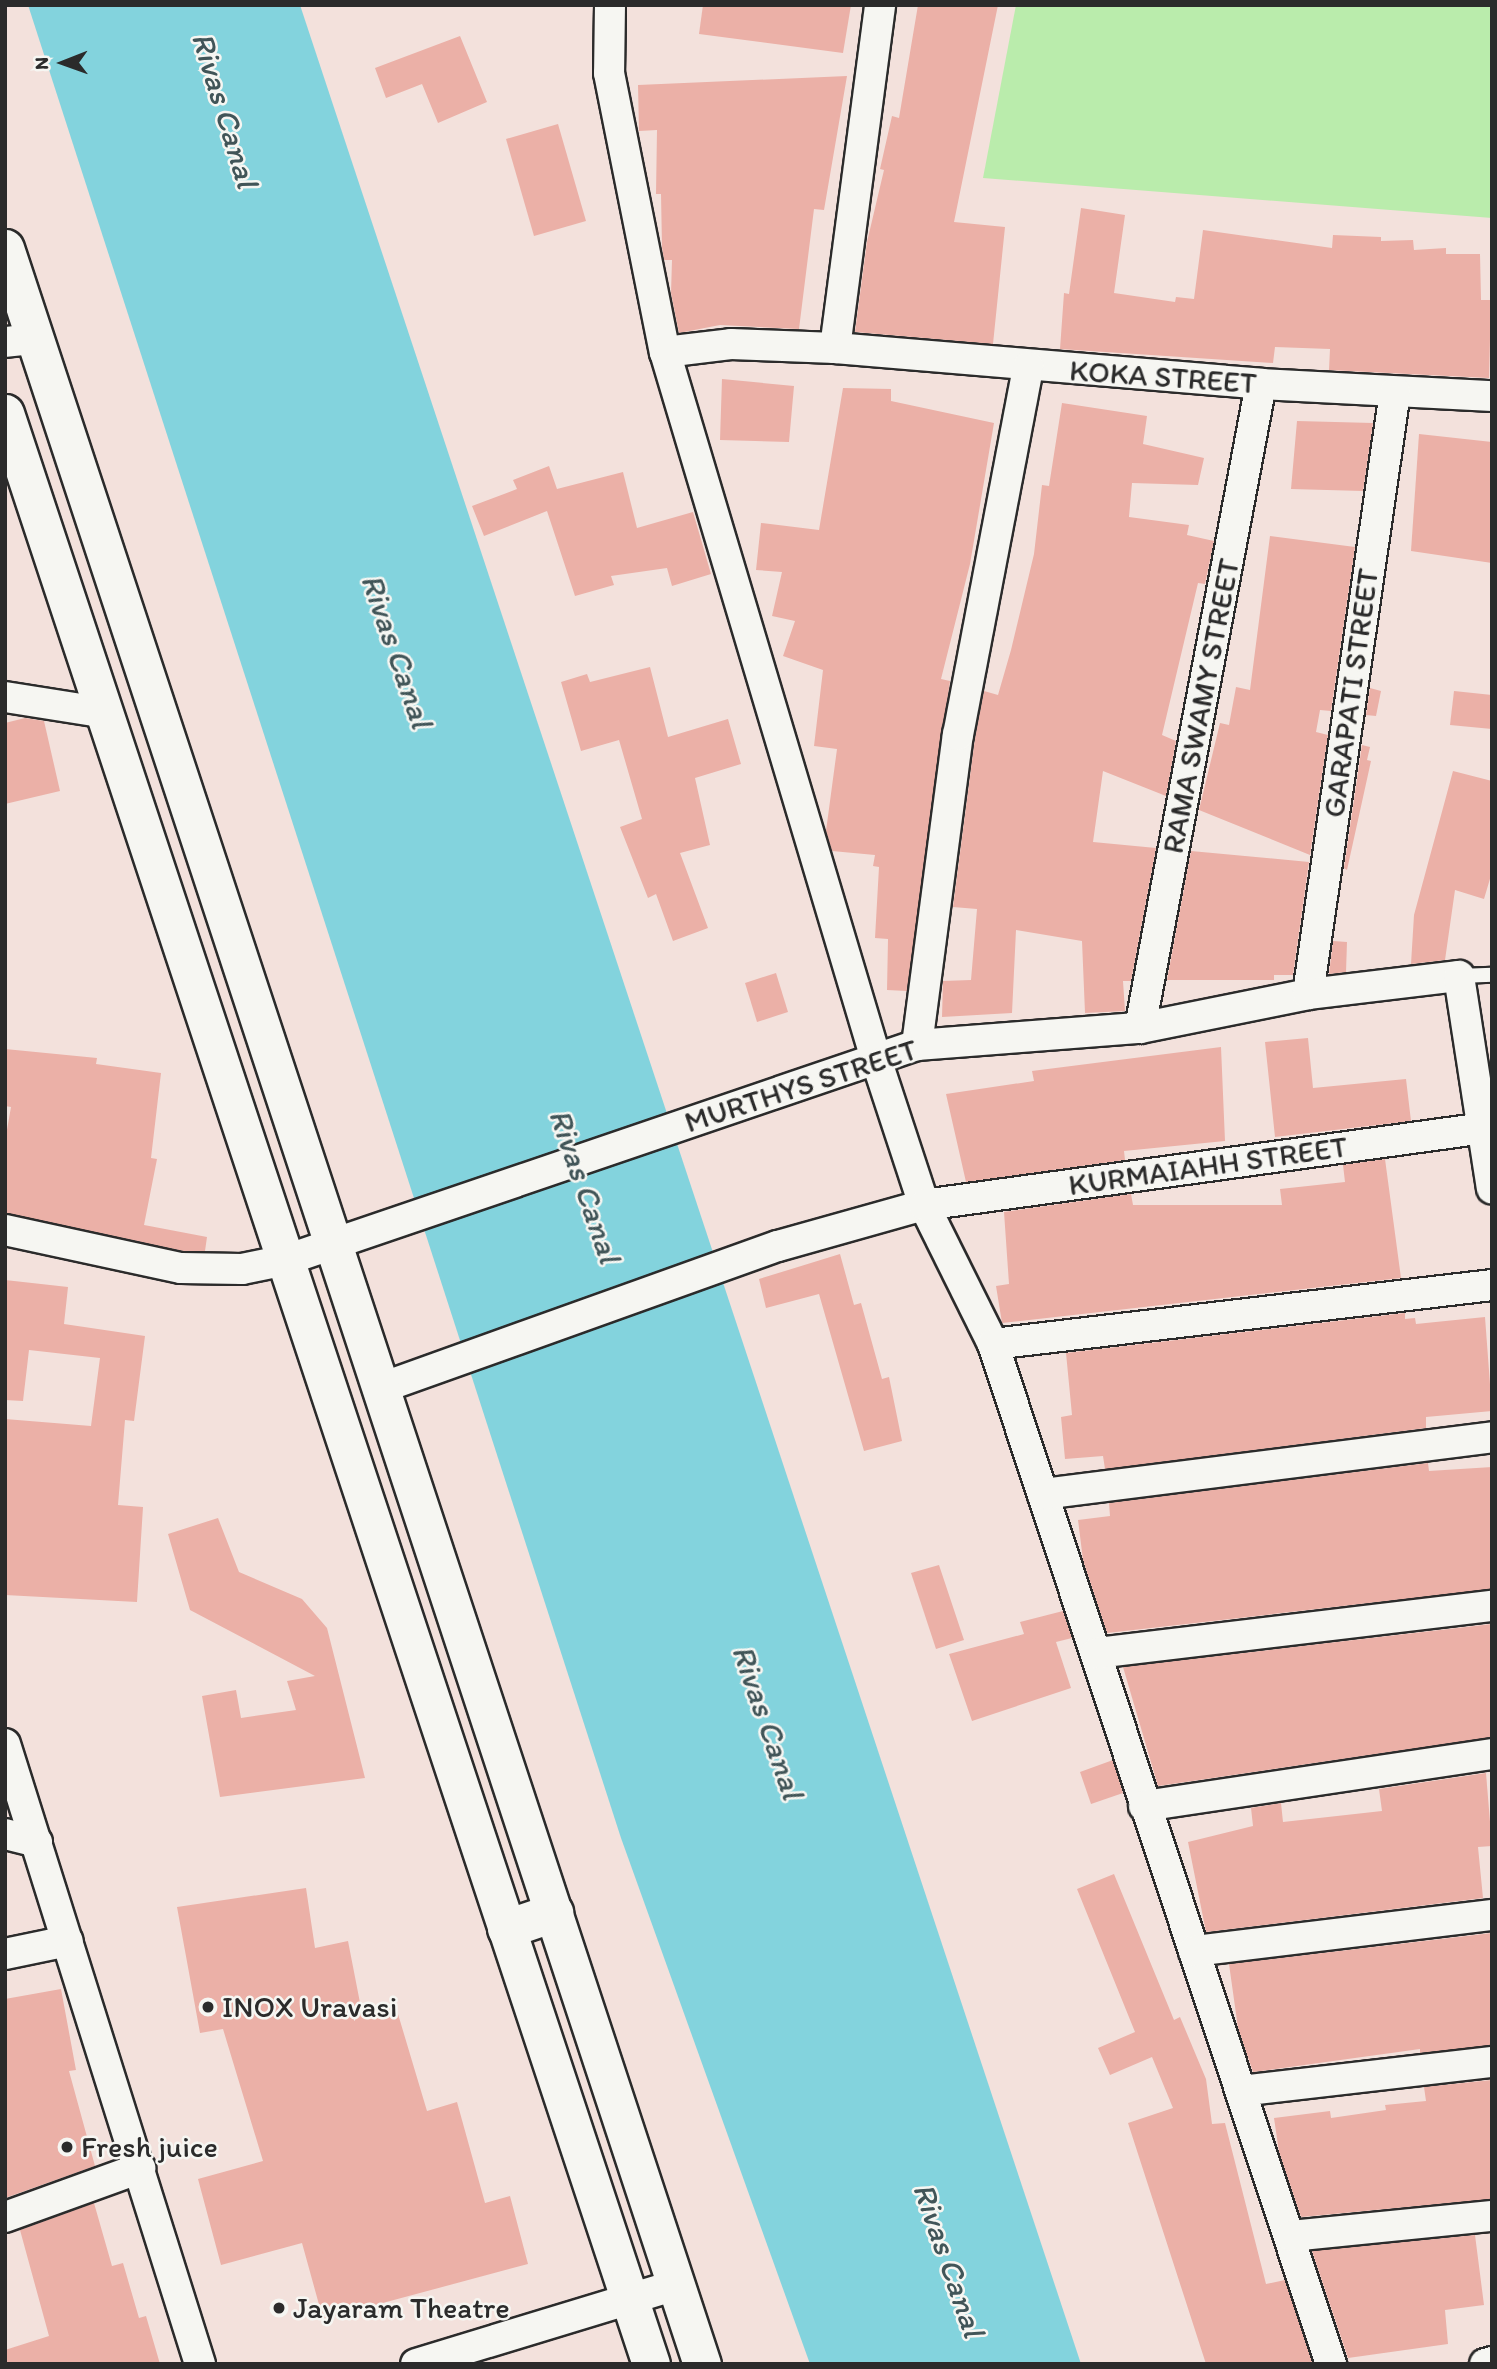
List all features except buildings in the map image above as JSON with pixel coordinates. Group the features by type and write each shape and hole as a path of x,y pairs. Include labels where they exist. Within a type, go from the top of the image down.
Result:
{"main road":[{"path":"507,1929 554,1913"}],"street":[{"path":"610,5 609,73 665,352 876,1059 924,1205 993,1344 1144,1806 1291,2236 1331,2364"},
{"path":"835,348 880,5"},
{"path":"5,248 20,340 335,1243 394,1384 554,1913 702,2364"},
{"name":"KOKA STREET","path":"665,352 731,344 835,348 1028,367 1261,384 1492,396"},
{"path":"917,1045 958,735 1028,367"},
{"name":"RAMA SWAMY STREET","path":"1140,1028 1261,384"},
{"name":"GARAPATI STREET","path":"1308,995 1395,392"},
{"path":"5,413 651,2364"},
{"path":"5,697 106,713"},
{"path":"1459,976 1486,1128 1492,1188"},
{"name":"MURTHYS STREET","path":"5,1230 181,1268 242,1269 286,1260 411,1215 917,1045 1140,1028 1308,995 1459,976"},
{"name":"KURMAIAHH STREET","path":"394,1384 778,1246 924,1205 1486,1128"},
{"path":"993,1344 1492,1285"},
{"path":"1043,1494 1492,1437"},
{"path":"1096,1653 1492,1606"},
{"path":"5,1744 201,2364"},
{"path":"1144,1806 1492,1754"},
{"path":"5,1834 37,1842"},
{"path":"1194,1951 1492,1915"},
{"path":"5,1954 68,1941"},
{"path":"1241,2091 1492,2062"},
{"path":"5,2217 140,2168"},
{"path":"1291,2236 1492,2216"},
{"path":"416,2364 676,2285"},
{"path":"1485,2364 1492,2362"}],"lane":[{"path":"1459,976 1492,975"}],"green space":[{"path":"1016,5 1492,5 1492,218 983,178"}],"water":[{"name":"Rivas Canal","path":"28,5 300,5 1081,2364 810,2364 621,1838"}],"place":[{"name":"INOX Uravasi","path":"208,2007"},
{"name":"Fresh juice","path":"67,2147"},
{"name":"Jayaram Theatre","path":"279,2308"}]}
